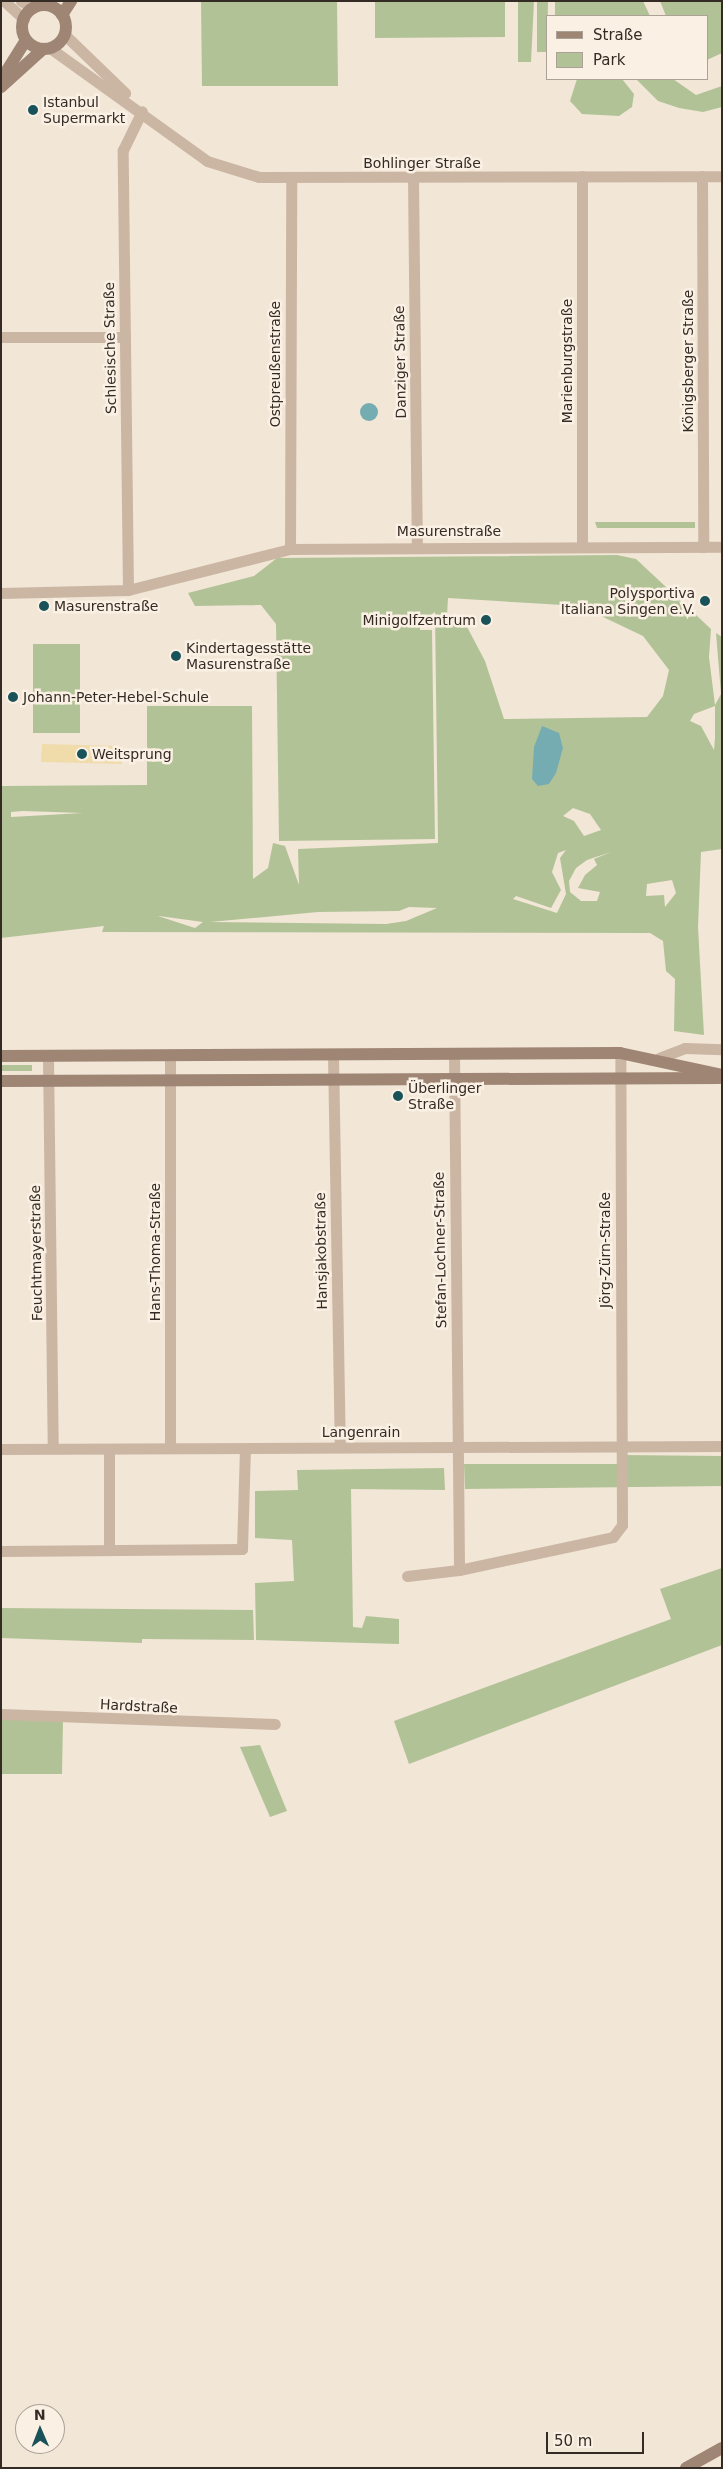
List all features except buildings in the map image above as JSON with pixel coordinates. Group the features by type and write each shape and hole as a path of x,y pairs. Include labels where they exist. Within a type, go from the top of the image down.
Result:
{"street":[{"path":"1,80 26,40 24,19 4,1"},
{"path":"21,1 33,8"},
{"path":"62,14 71,1"},
{"path":"1,87 64,34 62,14 52,4 33,8 24,19"},
{"name":"Bohlinger Straße","path":"64,34 142,110"},
{"path":"26,40 47,48"},
{"name":"Bohlinger Straße","path":"47,48 142,110 227,170 290,179 722,176"},
{"name":"Schlesische Straße","path":"128,590 123,150 142,110"},
{"name":"Marienburgstraße","path":"582,176 582,546"},
{"name":"Königsberger Straße","path":"702,176 703,547"},
{"name":"Danziger Straße","path":"413,178 417,545"},
{"name":"Ostpreußenstraße","path":"290,179 290,548"},
{"path":"1,337 125,337"},
{"name":"Masurenstraße","path":"1,594 128,590 290,548 417,545 722,547"},
{"path":"659,1058 685,1048 722,1049"},
{"path":"1,1056 48,1058 620,1053 659,1058 722,1076"},
{"name":"Jörg-Zürn-Straße","path":"407,1576 460,1570 613,1537 622,1525 620,1053"},
{"name":"Stefan-Lochner-Straße","path":"454,1054 457,1447 460,1570"},
{"name":"Hansjakobstraße","path":"333,1055 340,1447"},
{"name":"Hans-Thoma-Straße","path":"170,1057 170,1448"},
{"name":"Feuchtmayerstraße","path":"48,1058 53,1448"},
{"path":"1,1081 170,1077 454,1075 620,1081 722,1076"},
{"name":"Langenrain","path":"1,1449 722,1446"},
{"path":"109,1448 109,1550"},
{"path":"1,1551 242,1549 245,1449"},
{"name":"Hardstraße","path":"1,1714 275,1724"},
{"path":"686,2468 722,2448"}],"green space":[{"path":"201,1 337,1 338,86 202,86"},
{"path":"375,1 505,1 505,37 375,38"},
{"path":"518,1 534,1 531,62 518,62"},
{"path":"537,1 548,1 546,52 537,52"},
{"path":"555,1 643,1 650,15 555,15"},
{"path":"660,1 722,1 722,53 708,60 708,15 666,15"},
{"path":"577,80 623,80 634,94 632,107 619,116 582,114 570,101"},
{"path":"637,80 674,80 696,95 722,86 722,107 703,112 679,108 658,101"},
{"path":"595,522 695,522 695,528 597,528"},
{"path":"617,555 636,559 711,629 709,657 715,705 721,694 716,633 722,637 722,849 701,852 698,927 704,1035 674,1031 675,979 666,971 663,941 650,933 102,932 104,926 1,938 1,786 147,785 147,706 252,706 253,879 268,868 273,843 285,846 299,885 298,849 438,843 435,612 420,622 420,630 432,630 435,839 279,841 276,624 261,605 195,606 188,593 254,576 277,558","holes":["448,598 563,605 599,615 643,636 669,670 663,696 647,717 504,719 485,661 465,623 447,616","715,706 714,750 701,726 690,721 694,714","563,748 549,784 533,779 535,764","573,808 590,814 601,830 584,836 574,821 563,816","23,811 83,813 11,817 11,812","566,850 560,858 566,894 557,913 513,899 516,896 551,908 561,890 552,872 558,853","611,852 594,859 597,865 585,875 578,888 600,892 597,901 581,901 570,892 569,881 576,868 587,860","672,880 676,893 665,907 664,895 646,896 647,884","409,907 437,908 406,921 386,924 210,922 318,912 399,911","158,916 203,922 195,928"]},
{"path":"33,644 80,644 80,733 33,733"},
{"path":"1,1065 32,1065 32,1071 1,1071"},
{"path":"621,1455 722,1456 722,1486 465,1489 464,1464 620,1464"},
{"path":"444,1468 445,1490 351,1489 353,1627 362,1628 366,1616 399,1619 399,1644 256,1640 255,1583 294,1581 292,1540 255,1538 255,1491 298,1490 297,1470"},
{"path":"722,1568 722,1645 409,1764 394,1721 671,1619 660,1589"},
{"path":"1,1608 253,1610 254,1640 142,1639 142,1643 1,1638"},
{"path":"1,1718 63,1720 62,1774 1,1774"},
{"path":"260,1745 287,1811 270,1817 240,1747"}],"sand":[{"name":"Weitsprung","path":"42,744 122,746 122,764 41,762"}],"water":[{"path":"369,403 375,406 378,412 375,418 369,421 363,418 360,412 363,406"},
{"path":"542,726 559,733 563,748 556,773 549,784 538,786 532,779 534,747"}],"place":[{"name":"Istanbul Supermarkt","path":"33,110"},
{"name":"Polysportiva Italiana Singen e.V.","path":"705,601"},
{"name":"Masurenstraße","path":"44,606"},
{"name":"Minigolfzentrum","path":"486,620"},
{"name":"Kindertagesstätte Masurenstraße","path":"176,656"},
{"name":"Johann-Peter-Hebel-Schule","path":"13,697"},
{"name":"Weitsprung","path":"82,754"},
{"name":"Überlinger Straße","path":"398,1096"}]}
